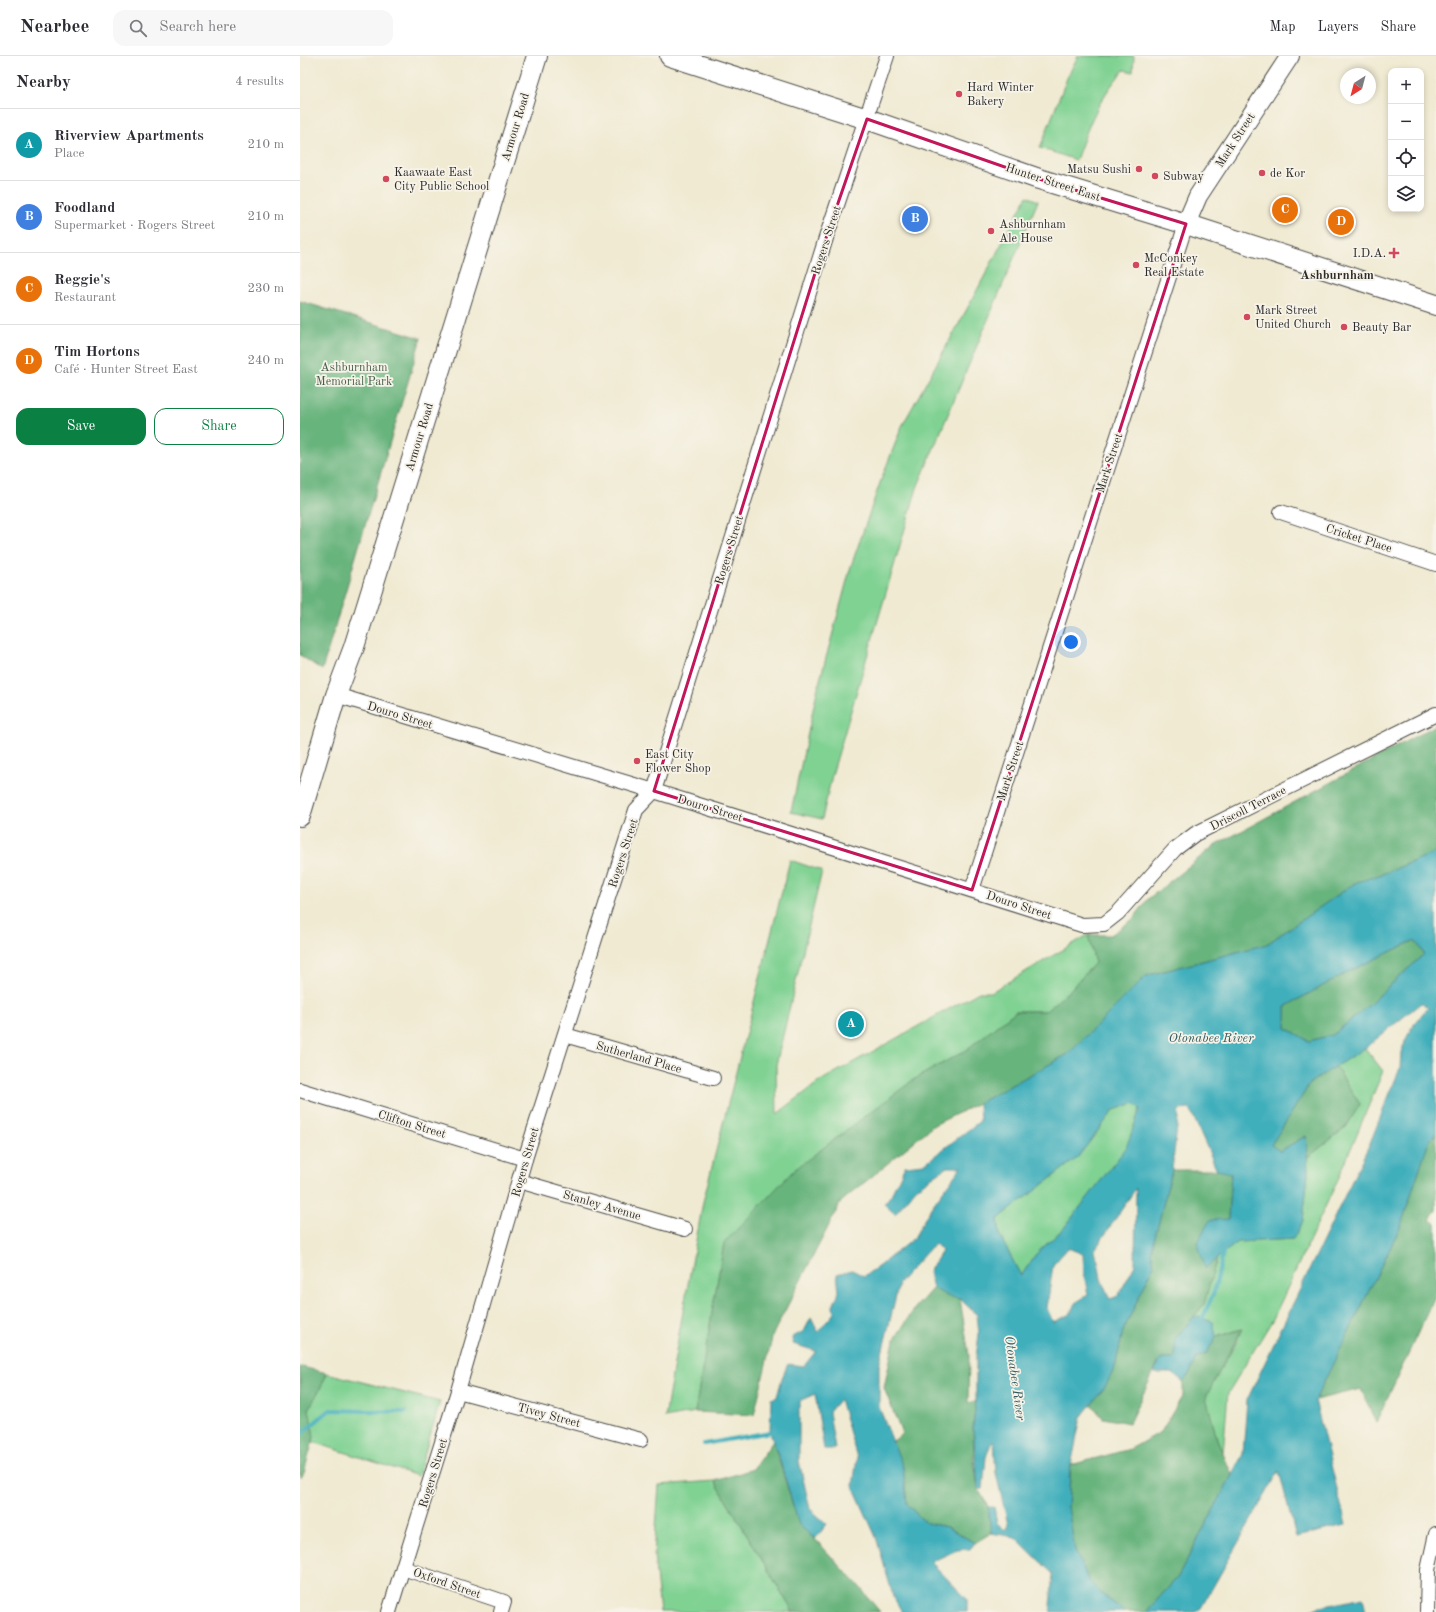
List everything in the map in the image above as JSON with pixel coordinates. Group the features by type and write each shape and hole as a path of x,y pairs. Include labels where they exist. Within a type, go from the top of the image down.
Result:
{"main road":[{"name":"Armour Road","path":"300,816 336,695 358,632 537,56"},
{"name":"Hunter Street East","path":"670,56 867,119 1039,179 1186,224 1436,305"}],"street":[{"name":"Rogers Street","path":"389,1612 458,1391 525,1159 636,810 654,791 826,238 887,56"},
{"name":"Mark Street","path":"972,890 1186,224 1198,196 1290,56"},
{"name":"Cricket Place","path":"1281,512 1436,564"},
{"name":"Douro Street","path":"336,695 654,791 1082,925"},
{"name":"Driscoll Terrace","path":"1082,925 1104,924 1118,913 1174,849 1195,834 1436,714"},
{"name":"Sutherland Place","path":"565,1035 713,1078"},
{"name":"Clifton Street","path":"300,1090 525,1159"},
{"name":"Stanley Avenue","path":"519,1181 685,1229"},
{"name":"Tivey Street","path":"458,1391 641,1440"},
{"path":"1427,1612 1428,1570 1436,1534"},
{"name":"Oxford Street","path":"403,1568 504,1602 501,1612"}],"highlighted area":[{"path":"867,119 1039,179 1186,224 972,890 654,791 826,238"}],"green space":[{"path":"1078,56 1134,56 1133,72 1124,70 1107,91 1090,124 1076,160 1040,148 1067,78"},
{"path":"1027,196 1038,201 917,488 832,775 822,819 791,812 817,691 851,566 881,480 902,426 967,309"},
{"name":"Ashburnham Memorial Park","path":"300,301 421,338 322,670 300,655"},
{"path":"1436,725 1436,852 1388,872 1355,883 1267,944 1146,976 1068,1054 979,1103 934,1125 841,1202 773,1334 754,1415 695,1412 724,1243 794,1170 913,1080 966,1050 1016,1011 1046,1011 1070,990 1095,963 1088,935 1111,935 1133,919 1148,899 1214,846"},
{"path":"790,860 822,871 776,1065 777,1114 820,1081 979,992 991,992 1088,935 1095,963 1070,990 1046,1011 1016,1011 966,1050 913,1080 724,1243 695,1412 665,1418 703,1202"},
{"path":"1415,940 1424,954 1370,1004 1333,1035 1309,1041 1286,1028 1286,1006 1350,971"},
{"path":"1365,1048 1383,1071 1340,1175 1273,1319 1228,1393 1223,1453 1217,1439 1205,1397 1237,1341 1241,1329 1216,1337 1213,1322 1195,1316 1204,1304 1217,1258 1238,1242 1293,1239 1303,1221 1308,1173 1307,1158 1346,1127 1360,1104 1335,1066"},
{"path":"1335,1066 1360,1104 1346,1127 1307,1158 1306,1136 1280,1151 1271,1145 1311,1082"},
{"path":"1134,1103 1140,1108 1127,1148 1064,1228 1036,1254 1021,1276 1000,1236 998,1219 1077,1158 1114,1110"},
{"path":"1436,1133 1436,1210 1430,1220 1436,1224 1436,1294 1376,1423 1361,1389 1315,1400 1400,1228 1428,1143"},
{"path":"1172,1170 1217,1170 1231,1172 1228,1219 1205,1268 1217,1258 1204,1304 1176,1338 1175,1359 1160,1359 1129,1423 1103,1418 1091,1404 1105,1387 1115,1367 1123,1331 1154,1265 1151,1252"},
{"path":"933,1288 947,1296 960,1299 969,1355 968,1403 976,1401 973,1428 974,1460 978,1489 988,1506 991,1533 975,1543 947,1527 927,1523 907,1504 903,1467 892,1442 902,1434 884,1388 894,1340 915,1308"},
{"path":"1242,1329 1206,1397 1217,1439 1232,1475 1178,1577 1146,1612 1125,1612 1102,1594 1089,1581 1075,1551 1068,1507 1071,1465 1130,1449 1161,1432 1183,1395 1183,1381 1189,1375 1196,1358 1206,1354 1216,1337"},
{"path":"302,1367 327,1373 309,1409 314,1437 304,1472 300,1477 300,1368"},
{"path":"327,1373 440,1402 418,1476 313,1442 314,1434 309,1411"},
{"path":"773,1441 799,1525 815,1539 859,1586 880,1612 793,1612 715,1481 753,1469"},
{"path":"715,1481 793,1612 660,1612 654,1555 659,1485"}],"water":[{"name":"Otonabee River","path":"1436,852 1436,1133 1428,1143 1400,1228 1315,1400 1346,1525 1296,1537 1279,1471 1201,1608 1197,1612 1146,1612 1178,1577 1243,1454 1247,1400 1370,1143 1400,1068 1401,1052 1411,1028 1428,1008 1421,1003 1365,1048 1311,1082 1271,1145 1280,1151 1306,1136 1308,1173 1303,1221 1293,1239 1238,1242 1205,1268 1197,1242 1210,1220 1228,1219 1231,1173 1217,1170 1190,1109 1179,1110 1172,1170 1151,1252 1154,1265 1123,1331 1115,1367 1105,1387 1081,1417 1070,1470 1068,1507 1075,1551 1089,1581 1102,1594 1125,1612 1052,1612 1050,1605 1053,1574 1015,1537 991,1533 988,1506 994,1507 997,1523 1005,1530 1008,1525 996,1473 994,1441 991,1443 986,1457 983,1489 978,1489 973,1428 976,1401 976,1357 979,1334 977,1315 960,1299 947,1296 933,1288 929,1272 942,1251 936,1244 931,1247 899,1283 879,1366 879,1407 903,1467 907,1504 927,1523 947,1527 975,1543 970,1549 957,1550 931,1562 967,1599 967,1612 902,1612 893,1596 876,1537 853,1486 857,1458 840,1399 829,1412 835,1449 824,1449 815,1394 799,1401 799,1461 810,1509 827,1524 815,1539 799,1525 770,1432 771,1399 777,1397 782,1378 788,1364 804,1366 816,1351 793,1344 793,1337 804,1331 811,1318 818,1332 834,1313 833,1306 839,1292 837,1274 852,1270 864,1276 914,1238 930,1209 961,1167 947,1167 916,1188 895,1214 884,1204 891,1195 905,1166 924,1164 980,1121 979,1103 1068,1054 1146,976 1267,944 1355,883 1388,872","holes":["1415,940 1424,954 1370,1004 1333,1035 1309,1041 1286,1028 1286,1006 1350,971","1134,1103 1140,1109 1126,1148 1064,1228 1036,1254 1021,1276 1000,1236 998,1219 1077,1158 1114,1110","1136,1188 1135,1265 1118,1296 1110,1299 1101,1279 1098,1261 1094,1251","1068,1248 1083,1254 1084,1274 1088,1295 1075,1303 1070,1314 1053,1322 1047,1308 1053,1265"]},
{"path":"1195,1316 1213,1322 1216,1337 1206,1354 1196,1358 1189,1375 1183,1381 1172,1373 1154,1373 1160,1359 1175,1359 1175,1338"},
{"path":"1363,1598 1366,1612 1312,1612 1311,1609"}],"waterway":[{"path":"1202,1319 1214,1292 1223,1253"},
{"path":"300,1436 330,1410 405,1412"},
{"path":"704,1444 770,1432"}],"place":[{"name":"Hard Winter Bakery","path":"959,94"},
{"name":"Matsu Sushi","path":"1139,169"},
{"name":"de Kor","path":"1262,173"},
{"name":"Subway","path":"1155,176"},
{"name":"Kaawaate East City Public School","path":"386,179"},
{"name":"Reggie's","path":"1285,210"},
{"name":"Foodland","path":"915,219"},
{"name":"Tim Hortons","path":"1341,222"},
{"name":"Ashburnham Ale House","path":"991,231"},
{"name":"I.D.A.","path":"1394,253"},
{"name":"McConkey Real Estate","path":"1136,265"},
{"name":"Mark Street United Church","path":"1247,317"},
{"name":"Beauty Bar","path":"1344,327"},
{"name":"East City Flower Shop","path":"637,761"},
{"name":"Riverview Apartments","path":"851,1024"}],"district":[{"name":"Ashburnham","path":"1337,274"}]}
